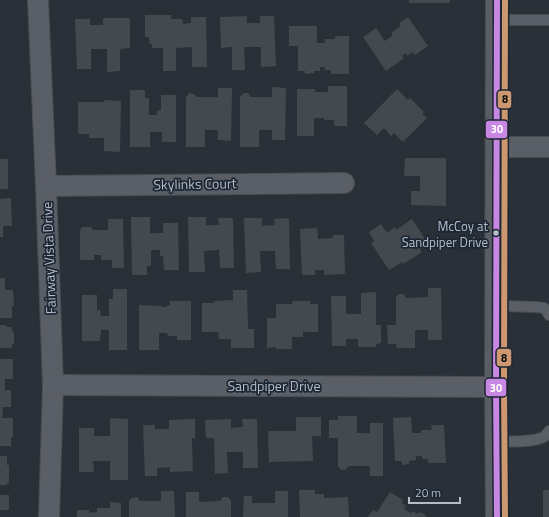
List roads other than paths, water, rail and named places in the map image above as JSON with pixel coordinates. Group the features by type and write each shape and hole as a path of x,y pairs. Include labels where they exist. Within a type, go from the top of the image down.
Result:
{"street":[{"name":"Fairway Vista Drive","path":"38,0 46,186 52,385 49,517"},
{"path":"497,10 497,517"},
{"path":"497,147 549,147"},
{"name":"Skylinks Court","path":"46,186 344,183"},
{"name":"Sandpiper Drive","path":"52,385 496,387"}],"lane":[{"path":"497,10 549,20"},
{"path":"496,306 544,308 549,315"},
{"path":"496,442 540,439 546,436 549,431"}],"place":[{"name":"McCoy at Sandpiper Drive","path":"496,233"}]}
